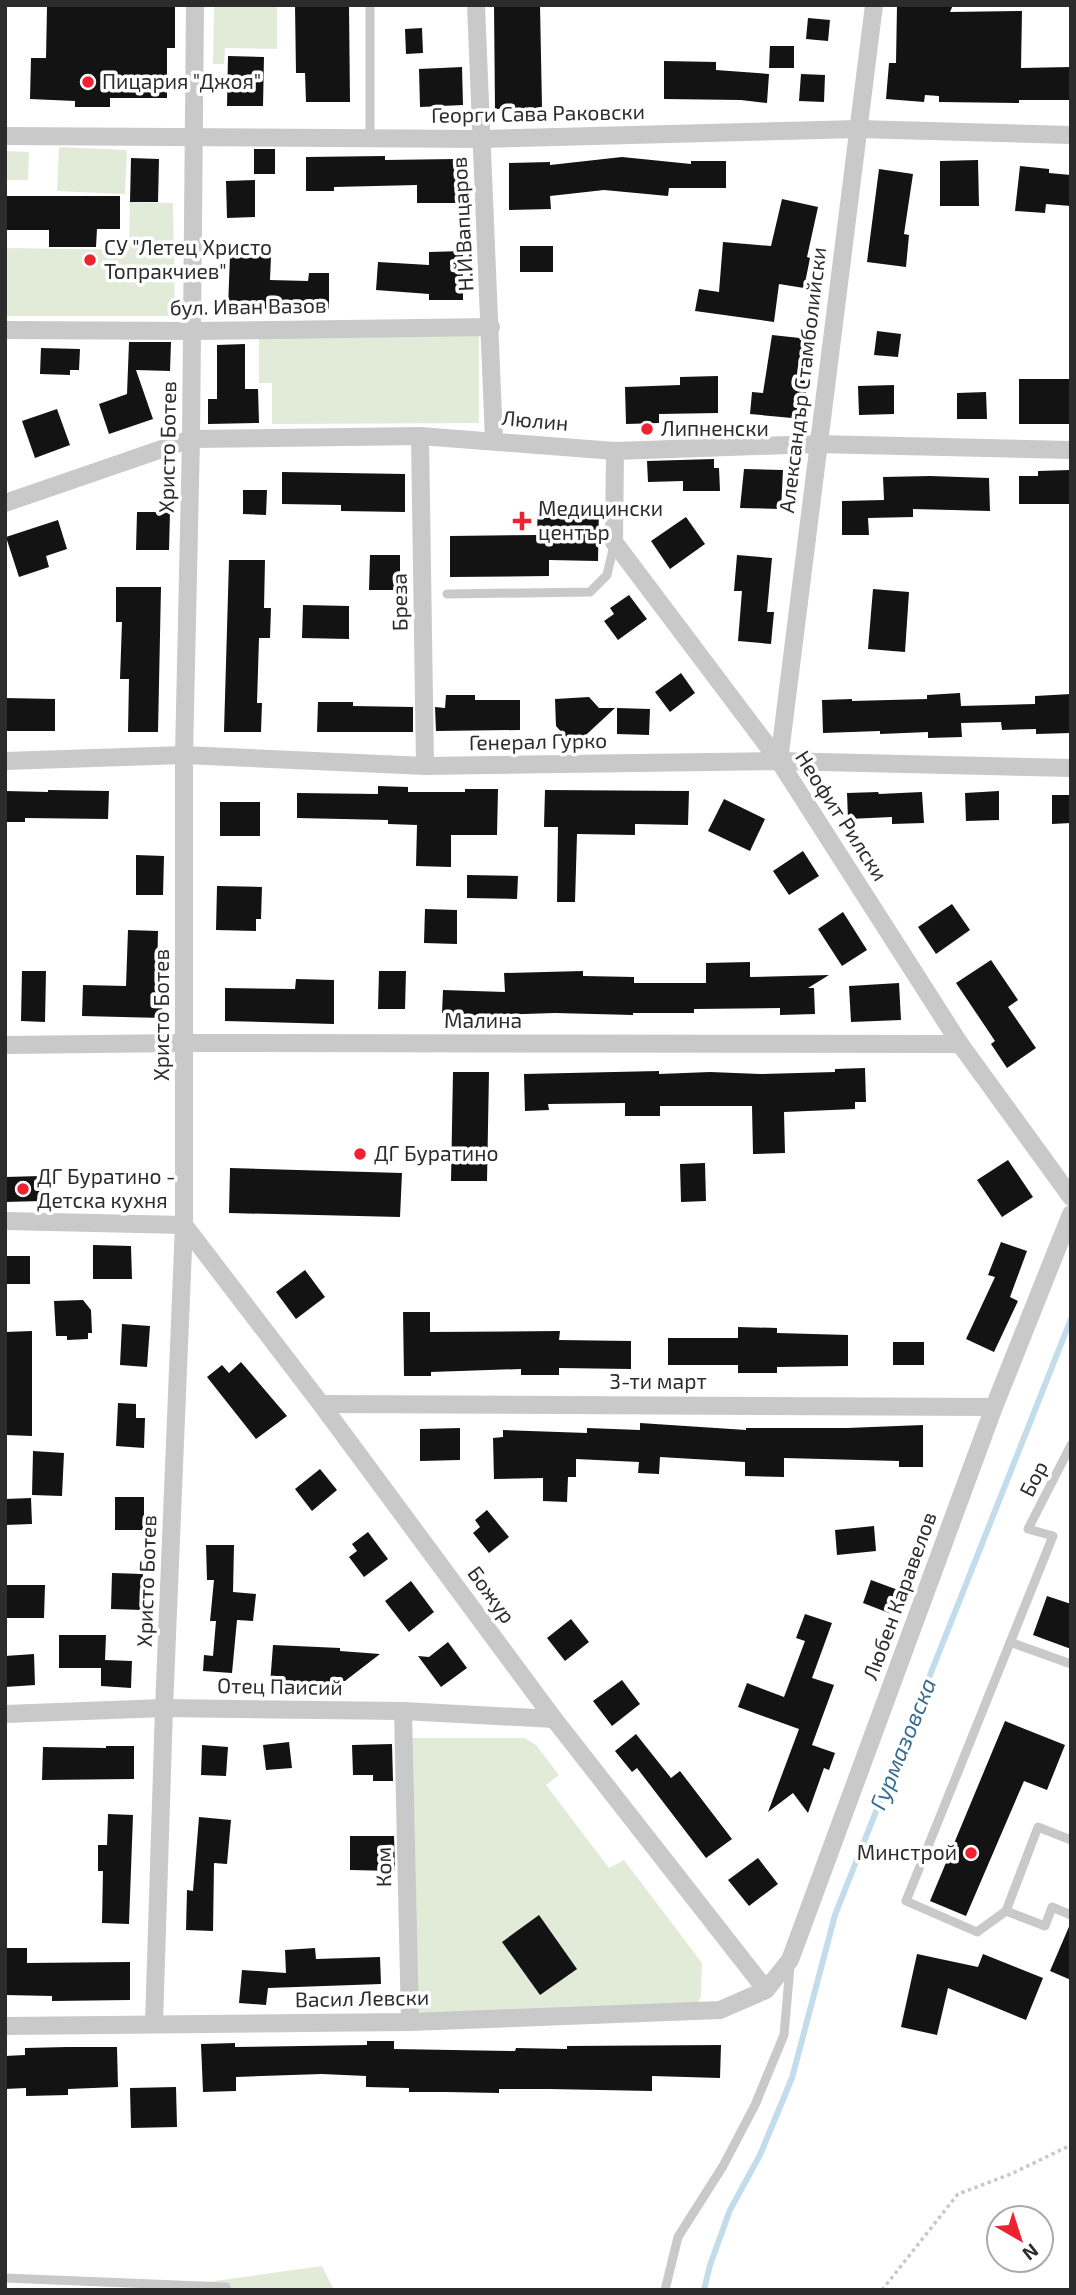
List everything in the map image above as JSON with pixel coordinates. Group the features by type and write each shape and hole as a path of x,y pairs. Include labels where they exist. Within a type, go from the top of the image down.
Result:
{"street":[{"name":"Христо Ботев","path":"154,2024 184,1225 184,755 191,439 195,5"},
{"name":"Н.Й.Вапцаров","path":"476,5 494,440"},
{"name":"Александър Стамболийски","path":"779,761 874,5"},
{"name":"Георги Сава Раковски","path":"5,136 482,139 859,129 1071,135"},
{"name":"бул. Иван Вазов","path":"5,330 192,331 491,327"},
{"name":"Люлин","path":"5,503 191,439 420,436 615,451 817,444 1071,450"},
{"name":"Бреза","path":"420,436 425,766"},
{"path":"614,542 615,451"},
{"name":"Неофит Рилски","path":"614,542 779,761 960,1044 1071,1197"},
{"name":"Генерал Гурко","path":"5,761 184,755 425,766 779,761 1071,768"},
{"name":"Малина","path":"5,1045 960,1044"},
{"name":"Любен Каравелов","path":"766,1990 790,1960 994,1407 1071,1214"},
{"path":"5,1221 184,1225"},
{"name":"Божур","path":"184,1225 321,1404 554,1719 766,1990"},
{"name":"3-ти март","path":"321,1404 994,1407"},
{"name":"Отец Паисий","path":"5,1714 164,1708 403,1712 554,1719"},
{"name":"Ком","path":"403,1712 410,2022"},
{"name":"Васил Левски","path":"5,2026 410,2022 720,2010 766,1990"}],"lane":[{"path":"370,5 370,138"},
{"path":"447,594 590,592 607,575 614,542"},
{"name":"Бор","path":"1010,1642 1053,1536 1028,1529 1071,1445"},
{"path":"1071,1664 1010,1642 906,1901 977,1932 1006,1911 1038,1827 1071,1840"},
{"path":"1006,1911 1045,1926 1052,1907 1071,1915"},
{"path":"665,2290 678,2237 723,2166 784,2035 790,1960"},
{"path":"5,2278 226,2287"}],"path":[{"path":"882,2290 958,2194 1011,2174 1071,2145"}],"green space":[{"path":"214,5 277,5 277,49 225,48 224,64 213,64"},
{"path":"59,147 127,150 125,194 57,191"},
{"path":"5,151 29,152 28,180 5,180"},
{"path":"130,202 173,203 175,316 5,316 5,248 129,250"},
{"path":"479,336 479,423 272,424 272,383 259,383 259,337"},
{"path":"397,1738 525,1738 536,1745 559,1775 546,1785 609,1868 624,1860 702,1963 701,1996 698,2004 408,2018"},
{"path":"322,2266 334,2290 150,2290"}],"building":[{"path":"175,5 175,48 167,48 167,98 110,98 110,107 75,107 75,101 30,99 31,58 46,58 47,7"},
{"path":"295,5 349,5 350,102 306,102 305,73 296,73"},
{"path":"494,5 540,5 542,108 495,109"},
{"path":"897,5 953,5 950,12 1022,11 1021,68 1071,67 1071,100 1019,100 1019,103 939,102 939,96 925,95 924,102 886,99 889,63 896,63"},
{"path":"808,18 830,20 828,41 806,39"},
{"path":"422,28 423,53 406,54 405,29"},
{"path":"770,46 794,46 794,68 769,68"},
{"path":"228,56 264,57 263,106 227,106"},
{"path":"664,61 716,62 716,70 769,74 767,103 664,99"},
{"path":"462,67 463,105 420,107 419,69"},
{"path":"801,74 825,75 824,102 799,101"},
{"path":"254,149 275,149 275,174 254,174"},
{"path":"385,156 385,160 456,159 456,203 417,203 417,185 334,187 334,191 306,191 306,157"},
{"path":"622,157 691,164 691,161 726,161 726,188 669,188 668,196 604,190 550,196 551,209 509,210 509,163 550,162 550,165"},
{"path":"131,158 159,159 158,202 130,202"},
{"path":"978,160 979,206 940,206 940,161"},
{"path":"1020,166 1071,175 1071,206 1046,204 1045,213 1015,211"},
{"path":"879,169 913,174 904,234 909,235 906,267 867,262"},
{"path":"255,180 255,217 227,218 226,181"},
{"path":"5,196 120,196 120,229 97,229 96,247 49,247 49,230 5,230"},
{"path":"782,199 818,207 807,257 810,258 804,288 779,284 774,322 695,311 699,289 719,292 723,242 771,246"},
{"path":"520,246 553,246 553,272 520,272"},
{"path":"463,251 463,300 429,300 429,294 376,290 378,262 429,265 429,252"},
{"path":"230,255 271,256 270,280 308,281 309,273 329,273 329,310 228,308"},
{"path":"877,331 901,334 898,357 874,355"},
{"path":"772,335 809,339 803,419 750,414 752,392 763,393"},
{"path":"129,342 171,342 170,371 136,370 153,419 109,434 99,404 127,394"},
{"path":"245,344 245,389 258,389 259,423 208,424 208,399 217,399 217,345"},
{"path":"41,348 80,349 79,370 70,370 70,375 40,374"},
{"path":"718,376 718,413 659,414 659,423 626,424 625,387 680,385 680,377"},
{"path":"1019,379 1071,379 1071,424 1019,424"},
{"path":"894,385 894,414 859,415 858,386"},
{"path":"986,392 987,419 957,419 957,393"},
{"path":"57,409 70,445 35,458 22,421"},
{"path":"714,459 714,468 719,468 720,491 683,491 683,481 648,482 647,461"},
{"path":"744,469 783,470 781,509 740,508"},
{"path":"1070,470 1070,504 1019,504 1019,476 1038,476 1038,471"},
{"path":"282,472 405,474 405,512 341,511 341,505 282,504"},
{"path":"883,477 989,478 990,511 913,509 913,517 868,518 869,535 842,535 842,501 884,500"},
{"path":"243,490 267,490 266,515 243,514"},
{"path":"538,504 599,504 598,561 549,560 549,576 450,577 450,536 537,535"},
{"path":"137,512 170,512 169,550 136,550"},
{"path":"686,517 705,544 670,569 651,541"},
{"path":"58,520 67,549 46,556 49,567 19,577 6,537"},
{"path":"370,555 400,555 400,590 369,590"},
{"path":"737,555 772,558 767,612 774,612 771,644 738,641 742,591 734,591"},
{"path":"229,560 265,560 264,608 271,608 270,638 259,638 257,703 262,703 261,732 224,732"},
{"path":"116,587 161,587 158,732 128,732 129,679 120,679 122,622 116,622"},
{"path":"873,589 909,592 905,652 868,649"},
{"path":"629,595 647,619 618,640 604,621 614,614 610,608"},
{"path":"303,605 349,606 349,639 302,638"},
{"path":"681,673 695,693 670,712 655,692"},
{"path":"960,693 961,706 1035,704 1035,696 1071,694 1071,733 1036,734 1036,729 1002,730 1001,722 961,723 962,737 928,738 928,732 823,733 822,700 927,699 927,695"},
{"path":"446,695 475,695 475,700 520,700 520,730 436,731 435,707 445,708"},
{"path":"589,697 599,708 615,708 574,746 556,726 555,699"},
{"path":"5,698 55,699 55,731 5,731"},
{"path":"318,702 353,702 353,706 413,707 413,732 317,732"},
{"path":"617,708 650,709 649,735 617,734"},
{"path":"378,786 408,787 408,792 498,789 497,835 451,835 451,867 416,866 417,825 388,824 388,820 297,818 297,793 378,794"},
{"path":"545,790 689,791 688,825 635,824 635,835 577,834 575,902 557,902 558,827 544,827"},
{"path":"5,791 109,791 108,819 25,818 25,822 5,822"},
{"path":"999,791 999,820 966,821 965,793"},
{"path":"922,792 924,823 892,824 892,817 848,819 847,793"},
{"path":"1052,795 1071,795 1071,823 1052,824"},
{"path":"724,799 765,819 750,851 708,831"},
{"path":"220,802 260,802 260,836 220,836"},
{"path":"803,851 819,876 789,895 773,871"},
{"path":"136,855 164,856 163,895 136,895"},
{"path":"467,875 518,876 517,899 467,898"},
{"path":"217,886 262,887 261,919 256,919 256,931 216,930"},
{"path":"952,904 970,930 936,954 918,927"},
{"path":"425,909 457,910 457,944 424,943"},
{"path":"843,912 867,950 842,966 818,929"},
{"path":"128,930 158,931 157,976 163,976 162,1018 82,1016 83,985 126,986"},
{"path":"991,960 1018,1000 1008,1007 1036,1048 1007,1068 991,1044 995,1041 956,983"},
{"path":"750,962 750,977 829,975 808,988 814,988 815,1014 780,1015 780,1008 694,1009 694,1013 633,1015 555,1013 460,1016 460,1013 442,1013 443,990 505,992 504,973 583,971 583,976 634,977 634,983 706,983 706,963"},
{"path":"22,971 46,971 45,1022 21,1021"},
{"path":"379,971 406,971 405,1009 378,1009"},
{"path":"296,979 334,980 334,1024 225,1021 225,988 295,989"},
{"path":"899,983 901,1020 851,1022 849,986"},
{"path":"865,1068 866,1102 855,1102 855,1109 784,1112 785,1153 753,1154 752,1106 660,1106 660,1116 625,1116 625,1103 548,1104 549,1110 525,1111 524,1074 659,1071 659,1074 760,1074 835,1072 835,1069"},
{"path":"453,1072 489,1072 487,1181 451,1181"},
{"path":"1008,1160 1033,1197 1002,1217 977,1180"},
{"path":"705,1163 706,1201 681,1202 680,1164"},
{"path":"230,1168 402,1173 400,1217 229,1213"},
{"name":"ДГ Буратино - Детска кухня","path":"41,1176 42,1201 5,1202 5,1177"},
{"path":"1001,1242 1027,1251 1010,1297 1018,1301 994,1352 966,1339 995,1277 988,1275"},
{"path":"93,1245 131,1246 132,1279 93,1279"},
{"path":"5,1256 30,1256 30,1284 5,1284"},
{"path":"305,1270 325,1297 296,1319 276,1292"},
{"path":"83,1300 91,1310 92,1333 88,1333 88,1339 67,1340 67,1336 56,1336 54,1301"},
{"path":"403,1312 430,1312 430,1332 560,1331 559,1340 631,1341 631,1369 559,1368 559,1375 521,1375 521,1369 431,1372 431,1376 404,1376"},
{"path":"122,1324 150,1326 147,1367 120,1365"},
{"path":"738,1327 777,1328 777,1333 848,1335 848,1366 777,1367 777,1373 738,1373 738,1365 668,1365 668,1338 738,1338"},
{"path":"32,1331 32,1436 6,1435 5,1332"},
{"path":"893,1342 924,1342 924,1365 893,1365"},
{"path":"241,1362 287,1416 256,1439 207,1377 222,1365 229,1373"},
{"path":"118,1403 136,1404 136,1418 145,1418 144,1448 116,1446"},
{"path":"640,1423 746,1430 923,1425 923,1467 899,1467 899,1461 784,1458 784,1477 745,1476 745,1462 660,1457 659,1474 638,1473 639,1462 576,1459 576,1477 568,1477 567,1502 543,1501 543,1478 494,1479 493,1438 503,1437 503,1430 587,1433 587,1428 640,1430"},
{"path":"460,1428 460,1460 420,1461 420,1429"},
{"path":"33,1451 64,1453 62,1496 32,1495"},
{"path":"320,1469 337,1490 312,1511 295,1489"},
{"path":"115,1497 144,1497 144,1530 115,1530"},
{"path":"31,1498 32,1524 5,1525 5,1499"},
{"path":"487,1510 509,1537 489,1553 473,1533 480,1527 475,1520"},
{"path":"874,1526 876,1551 837,1555 835,1530"},
{"path":"368,1532 388,1559 364,1577 349,1557 357,1551 352,1544"},
{"path":"206,1545 234,1545 233,1592 256,1594 253,1621 237,1620 232,1673 203,1671 204,1655 213,1656 216,1621 210,1621 214,1580 207,1580"},
{"path":"112,1573 143,1574 142,1610 111,1609"},
{"path":"871,1580 898,1590 889,1613 863,1603"},
{"path":"411,1581 434,1612 409,1632 385,1601"},
{"path":"5,1585 45,1585 44,1618 5,1618"},
{"path":"1047,1596 1071,1604 1071,1649 1033,1635"},
{"path":"805,1614 832,1623 812,1678 834,1685 812,1745 835,1753 829,1770 824,1768 808,1813 793,1793 768,1812 799,1729 738,1707 747,1683 784,1697 805,1641 796,1638"},
{"path":"571,1619 589,1642 565,1661 547,1638"},
{"path":"59,1635 106,1635 105,1660 132,1661 131,1688 101,1686 101,1668 59,1668"},
{"path":"448,1642 467,1668 441,1687 418,1656 429,1657"},
{"path":"273,1645 340,1648 340,1651 380,1654 345,1681 337,1681 337,1685 297,1682 297,1687 270,1685"},
{"path":"34,1654 35,1685 5,1687 5,1656"},
{"path":"622,1680 640,1704 612,1726 593,1701"},
{"path":"1005,1721 1065,1745 1047,1790 1024,1781 966,1916 930,1901"},
{"path":"636,1734 671,1778 680,1771 732,1839 706,1858 637,1768 632,1772 615,1751"},
{"path":"289,1742 292,1768 266,1770 263,1745"},
{"path":"392,1744 393,1781 373,1781 373,1775 353,1775 352,1745"},
{"path":"202,1745 228,1747 226,1776 201,1775"},
{"path":"134,1746 134,1779 42,1780 43,1747"},
{"path":"108,1814 133,1815 129,1924 102,1923 103,1871 98,1871 98,1845 107,1845"},
{"path":"199,1817 231,1820 227,1864 214,1863 213,1931 186,1930 187,1890 193,1891"},
{"path":"350,1836 394,1836 395,1871 350,1870"},
{"path":"758,1858 778,1884 749,1906 728,1880"},
{"path":"539,1915 577,1969 540,1995 502,1942"},
{"path":"1071,1922 1071,1980 1050,1971"},
{"path":"5,1948 27,1948 27,1963 130,1962 130,2000 52,2001 52,1996 5,1995"},
{"path":"315,1948 316,1959 380,1957 381,1984 268,1988 266,2005 239,2003 242,1970 286,1973 285,1950"},
{"path":"917,1954 978,1967 983,1954 1043,1978 1026,2020 948,1988 937,2035 901,2027"},
{"path":"367,2041 394,2041 394,2049 515,2051 516,2048 567,2049 567,2046 721,2045 720,2078 652,2076 652,2091 499,2089 499,2093 409,2092 409,2088 366,2087 366,2076 322,2074 236,2077 236,2091 203,2092 201,2044 235,2043 235,2047 367,2045"},
{"path":"117,2047 118,2087 68,2089 68,2095 26,2096 26,2088 5,2089 5,2056 25,2055 25,2048"},
{"path":"176,2087 177,2127 131,2128 130,2088"}],"waterway":[{"name":"Гурмазовска","path":"704,2290 730,2210 760,2155 792,2078 835,1915 1071,1319"}],"place":[{"name":"Пицария \"Джоя\"","path":"88,82"},
{"name":"СУ \"Летец Христо Топракчиев\"","path":"90,260"},
{"name":"Липненски","path":"647,429"},
{"name":"Медицински център","path":"522,521"},
{"name":"ДГ Буратино","path":"360,1154"},
{"name":"ДГ Буратино - Детска кухня","path":"23,1189"},
{"name":"Минстрой","path":"971,1853"}]}
